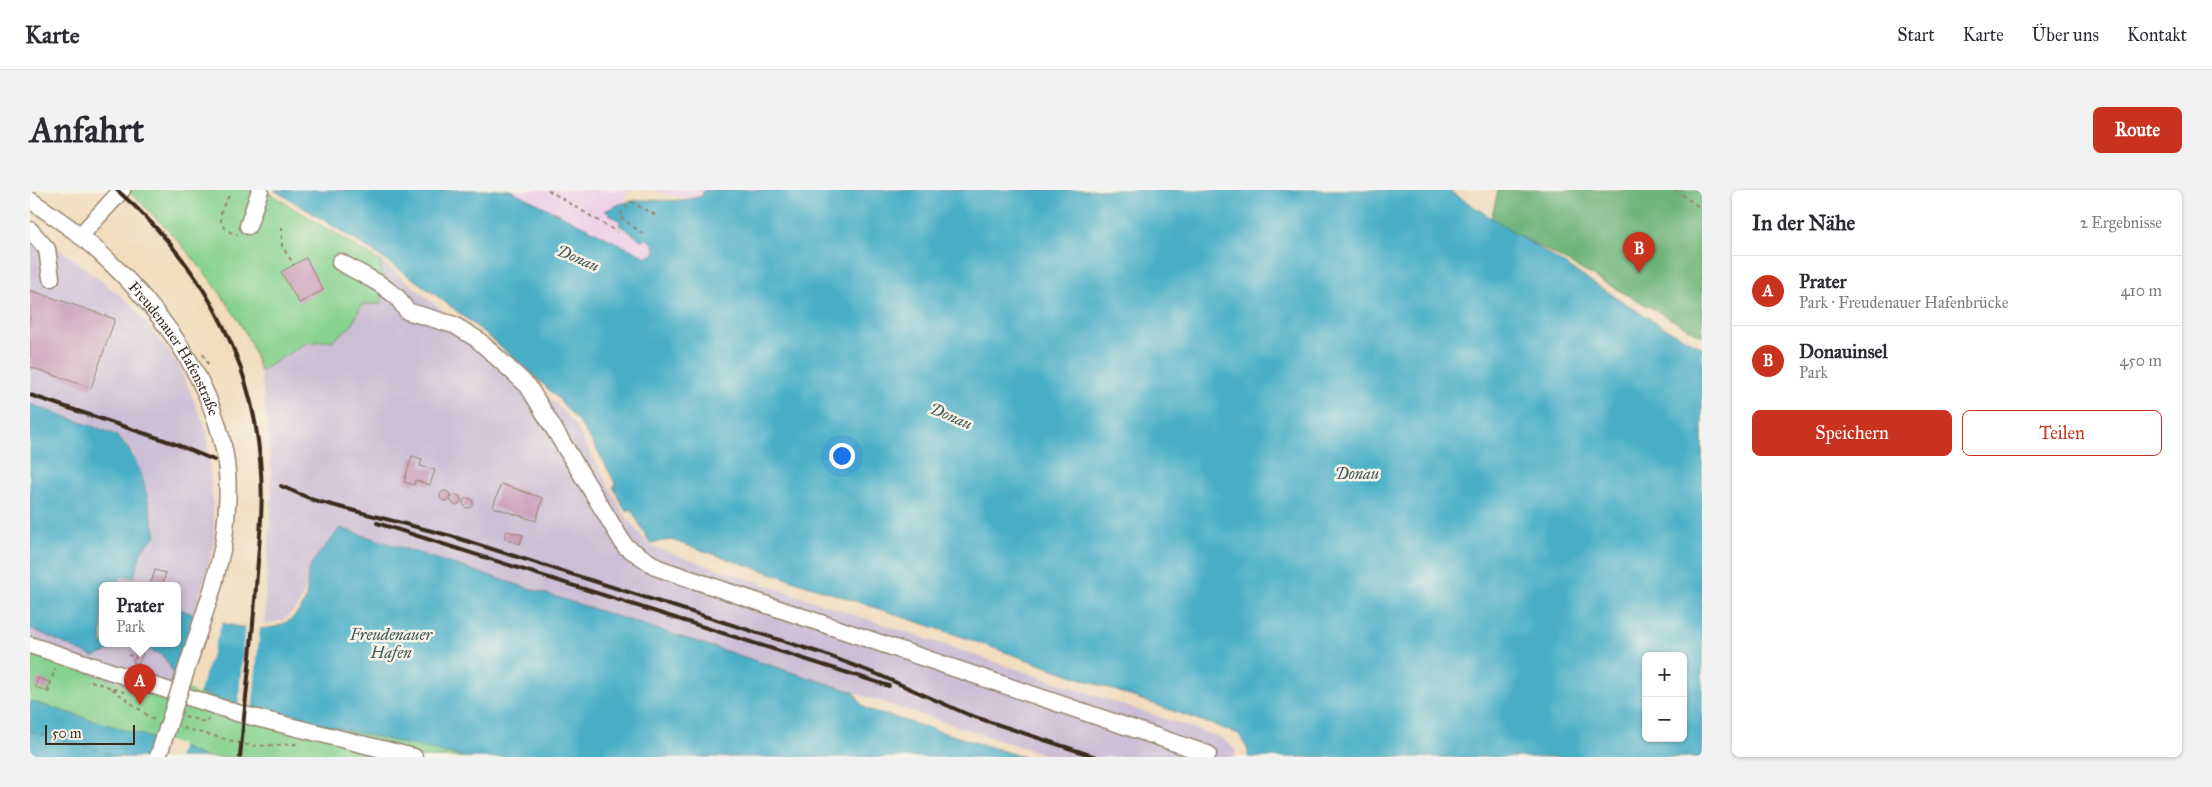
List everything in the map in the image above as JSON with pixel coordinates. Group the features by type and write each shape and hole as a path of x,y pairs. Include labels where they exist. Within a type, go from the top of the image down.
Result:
{"street":[{"path":"80,236 122,190"},
{"path":"248,226 260,190"},
{"name":"Freudenauer Hafenstraße","path":"30,200 80,236 137,292 164,323 185,352 204,388 225,457 228,497 223,546 213,587 158,757"},
{"path":"30,230 47,248 51,278"},
{"path":"340,262 380,284 397,297 407,311 454,325 477,339 528,386 625,546 658,568 1208,754"},
{"path":"30,645 236,713 414,757"}],"path":[{"path":"548,190 617,232"},
{"path":"1676,190 1702,209"},
{"path":"229,196 222,207 220,220 225,229 232,233"},
{"path":"643,234 619,216 631,202 655,216"},
{"path":"282,227 282,246 294,265"},
{"path":"128,655 133,656 135,651"},
{"path":"48,692 55,668"},
{"path":"111,688 153,720 162,722"},
{"path":"184,716 207,723 209,716"},
{"path":"180,727 252,746 301,744"}],"shaded area":[{"path":"510,190 629,190 619,224 643,241 645,238 654,245 653,255 646,257"},
{"path":"648,190 705,191 702,196 690,199"},
{"path":"30,226 129,302 179,365 207,432 214,523 214,544 195,614 181,610 181,582 119,582 121,575 134,576 142,549 134,454 124,441 102,429 30,404"},
{"path":"381,262 557,405 576,426 625,516 650,546 1222,738 1236,750 1234,757 1053,757 341,528 309,569 302,599 297,608 283,620 264,625 272,489 269,433 260,371 306,343 318,343 352,325 362,304 380,284"},
{"path":"30,628 94,657 120,647 140,647 144,648 143,651 146,652 147,649 157,652 163,656 175,675 168,698 65,666 30,653"}],"green space":[{"path":"127,190 264,190 381,262 382,304 362,304 352,325 334,340 306,343 260,371 250,342 240,323 212,282 178,241"},
{"path":"1498,190 1702,190 1702,336 1491,220"},
{"path":"30,653 132,687 172,686 175,675 465,757 205,757 30,701"}],"water":[{"name":"Donau","path":"274,190 510,190 646,257 653,254 655,250 654,245 646,238 643,241 619,225 621,222 605,211 630,201 688,199 702,196 704,190 1448,190 1661,326 1702,347 1702,757 1248,757 1248,750 1239,734 945,631 671,540 650,543 631,509 626,511 613,487 616,485 590,439 565,406 481,330 365,246"},
{"path":"30,404 114,434 124,443 132,454 143,480 156,536 142,549 134,577 121,576 119,582 99,582 99,647 119,647 94,657 30,628"},
{"name":"Freudenauer Hafen","path":"340,528 854,692 862,705 867,709 1023,757 465,757 252,709 199,693 175,675 163,656 148,649 147,652 143,651 144,648 140,647 181,647 181,610 247,628 281,625 294,616 305,601 310,567"},
{"path":"30,701 181,747 205,757 30,757"}],"pier":[{"path":"196,612 223,620 198,695 174,678"},
{"path":"245,625 260,626 252,712 238,708"},
{"path":"155,738 182,745 178,757 149,757"}],"building":[{"path":"306,258 323,290 299,303 281,272"},
{"path":"30,290 115,319 91,388 30,367"},
{"path":"412,456 422,459 420,466 435,470 430,485 415,480 414,485 404,482"},
{"path":"501,484 543,498 536,521 493,507"},
{"path":"443,491 447,491 450,496 449,500 443,501 440,498 440,494"},
{"path":"454,495 458,495 461,500 460,504 454,505 451,502 451,498"},
{"path":"466,498 470,498 473,503 472,507 466,508 463,505 463,501"},
{"path":"507,531 523,535 520,544 504,539"},
{"path":"155,570 166,573 163,582 151,582"},
{"path":"138,651 143,653 139,664 133,662"},
{"path":"38,678 50,682 47,691 35,687"}],"ferry route":[{"path":"30,731 120,757"}],"railway":[{"path":"117,190 146,217 172,246 195,277 215,310 232,345 245,382 255,420 262,487 261,516 254,619 240,757"},
{"path":"30,395 173,443 214,460"},
{"path":"281,486 318,502"},
{"path":"313,500 451,536 824,654 879,675 969,715 1096,757"},
{"path":"377,523 889,686"}],"place":[{"name":"Donauinsel","path":"1639,273"},
{"name":"Prater","path":"140,705"}]}
